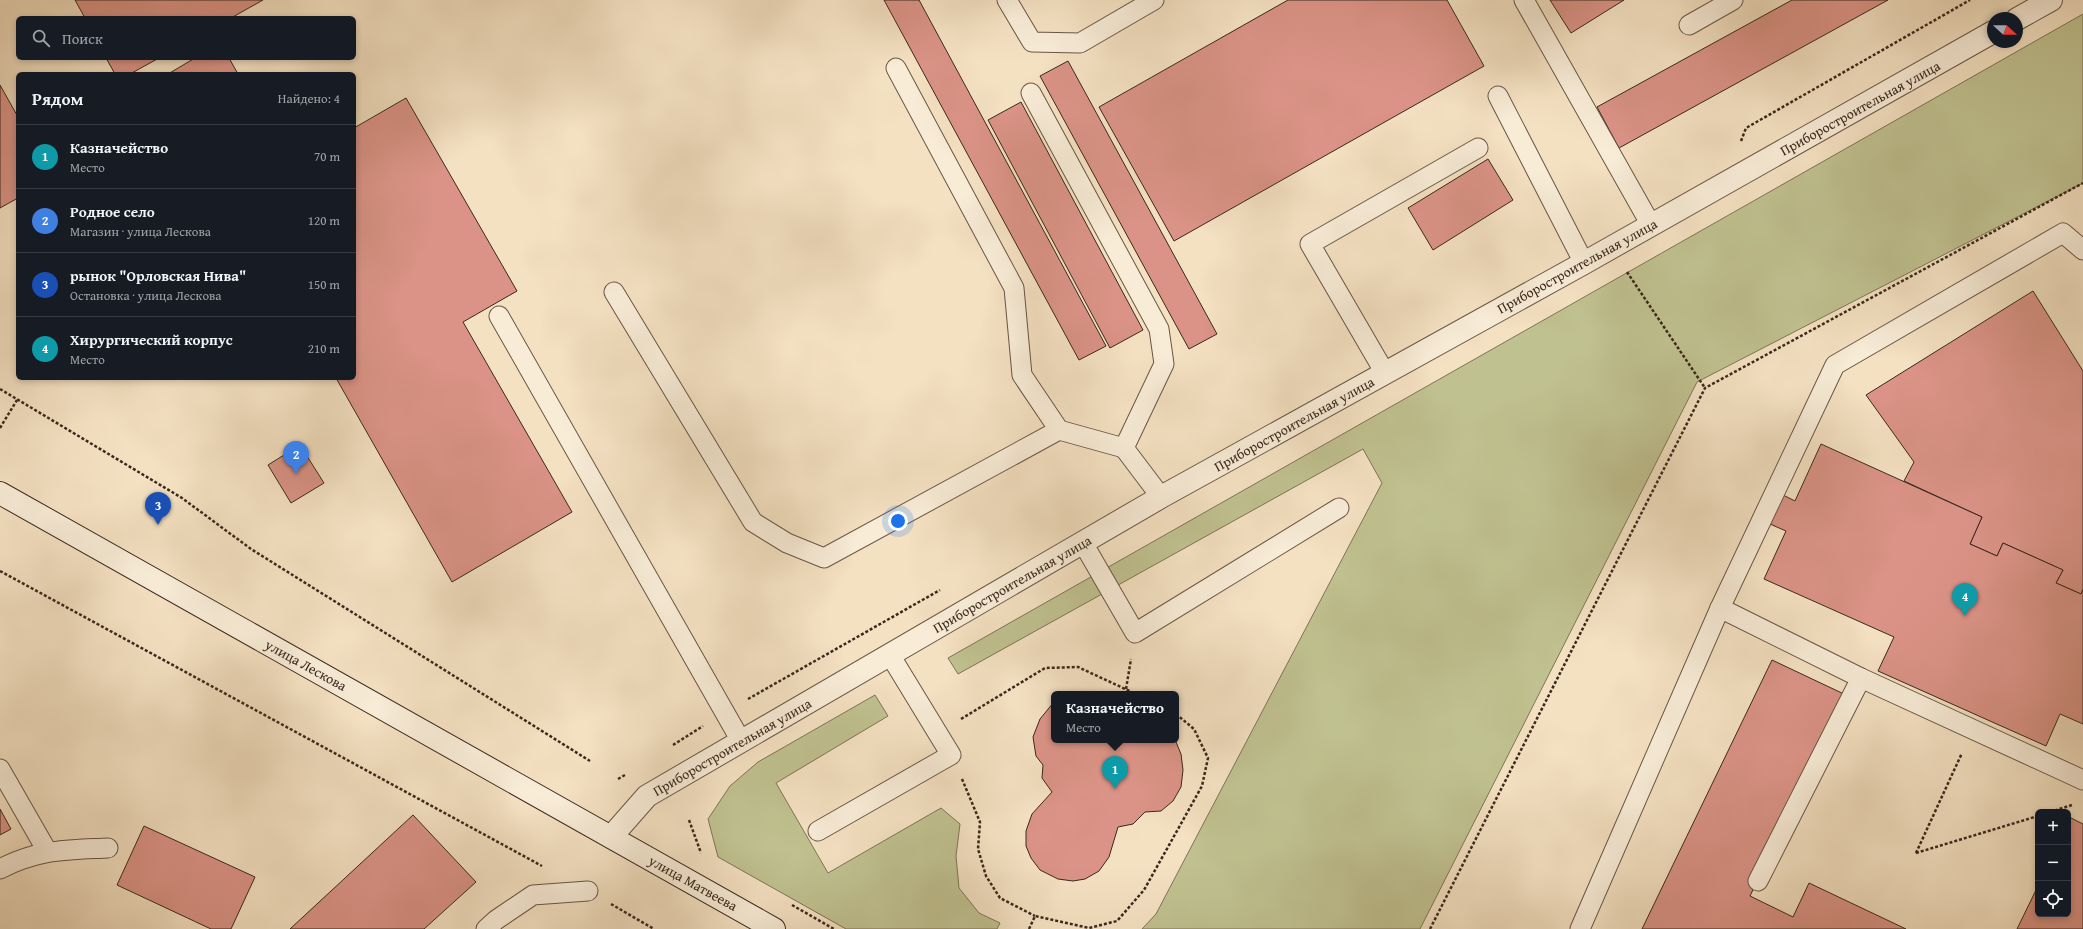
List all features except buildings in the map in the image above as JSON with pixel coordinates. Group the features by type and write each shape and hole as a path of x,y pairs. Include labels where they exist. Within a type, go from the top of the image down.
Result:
{"street":[{"path":"2023,16 2051,0"},
{"name":"Приборостроительная улица","path":"611,837 647,796 741,741 1161,497 1611,248 1987,35"},
{"name":"улица Лескова","path":"0,493 611,837"},
{"name":"улица Матвеева","path":"611,837 774,929"}],"lane":[{"path":"1007,0 1032,42 1080,43 1154,0"},
{"path":"1524,0 1651,225"},
{"path":"1689,25 1733,0"},
{"path":"896,68 1014,288 1022,375 1059,430 1124,448 1161,497"},
{"path":"1030,93 1159,329 1164,364 1124,448"},
{"path":"1498,96 1584,263"},
{"path":"1385,373 1310,244 1478,148"},
{"path":"1580,929 1720,608 1835,365 2063,233 2083,250"},
{"path":"614,292 753,522 788,543 824,558 1059,430"},
{"path":"500,316 741,741"},
{"path":"1083,543 1135,633 1339,508"},
{"path":"1720,608 1972,731 2083,780"},
{"path":"818,831 951,755 890,655"},
{"path":"1758,881 1861,678"},
{"path":"0,769 47,851"},
{"path":"0,869 13,862 47,851 108,848"},
{"path":"486,929 496,920 533,895 588,891"}],"path":[{"path":"1430,929 1705,388 2083,183"},
{"path":"1611,248 1705,388"},
{"path":"0,389 182,498 251,548 590,761"},
{"path":"0,428 17,400"},
{"path":"0,571 546,868"},
{"path":"938,733 1045,668 1078,667 1130,691"},
{"path":"951,755 980,822 978,849 986,876 1000,898 1035,916 1088,928 1118,921 1144,890 1202,786 1208,758 1194,729 1179,716"},
{"path":"1972,731 1916,853 2035,817"},
{"path":"2060,809 2076,804"},
{"path":"689,820 699,852 706,856"},
{"path":"588,891 654,929"},
{"path":"787,902 834,929"},
{"path":"1029,929 1035,916"}],"green space":[{"path":"2083,14 2083,183 1697,382 1420,929 1142,929 1156,914 1382,483 1363,449 958,674 948,658"},
{"path":"875,695 888,716 776,783 828,873 941,808 960,824 956,856 959,888 979,913 1000,923 997,929 846,929 718,857 708,819 730,786 758,762"}],"place":[{"name":"Родное село","path":"296,474"},
{"name":"рынок \"Орловская Нива\"","path":"158,525"},
{"name":"Хирургический корпус","path":"1965,616"},
{"name":"Казначейство","path":"1115,789"}]}
